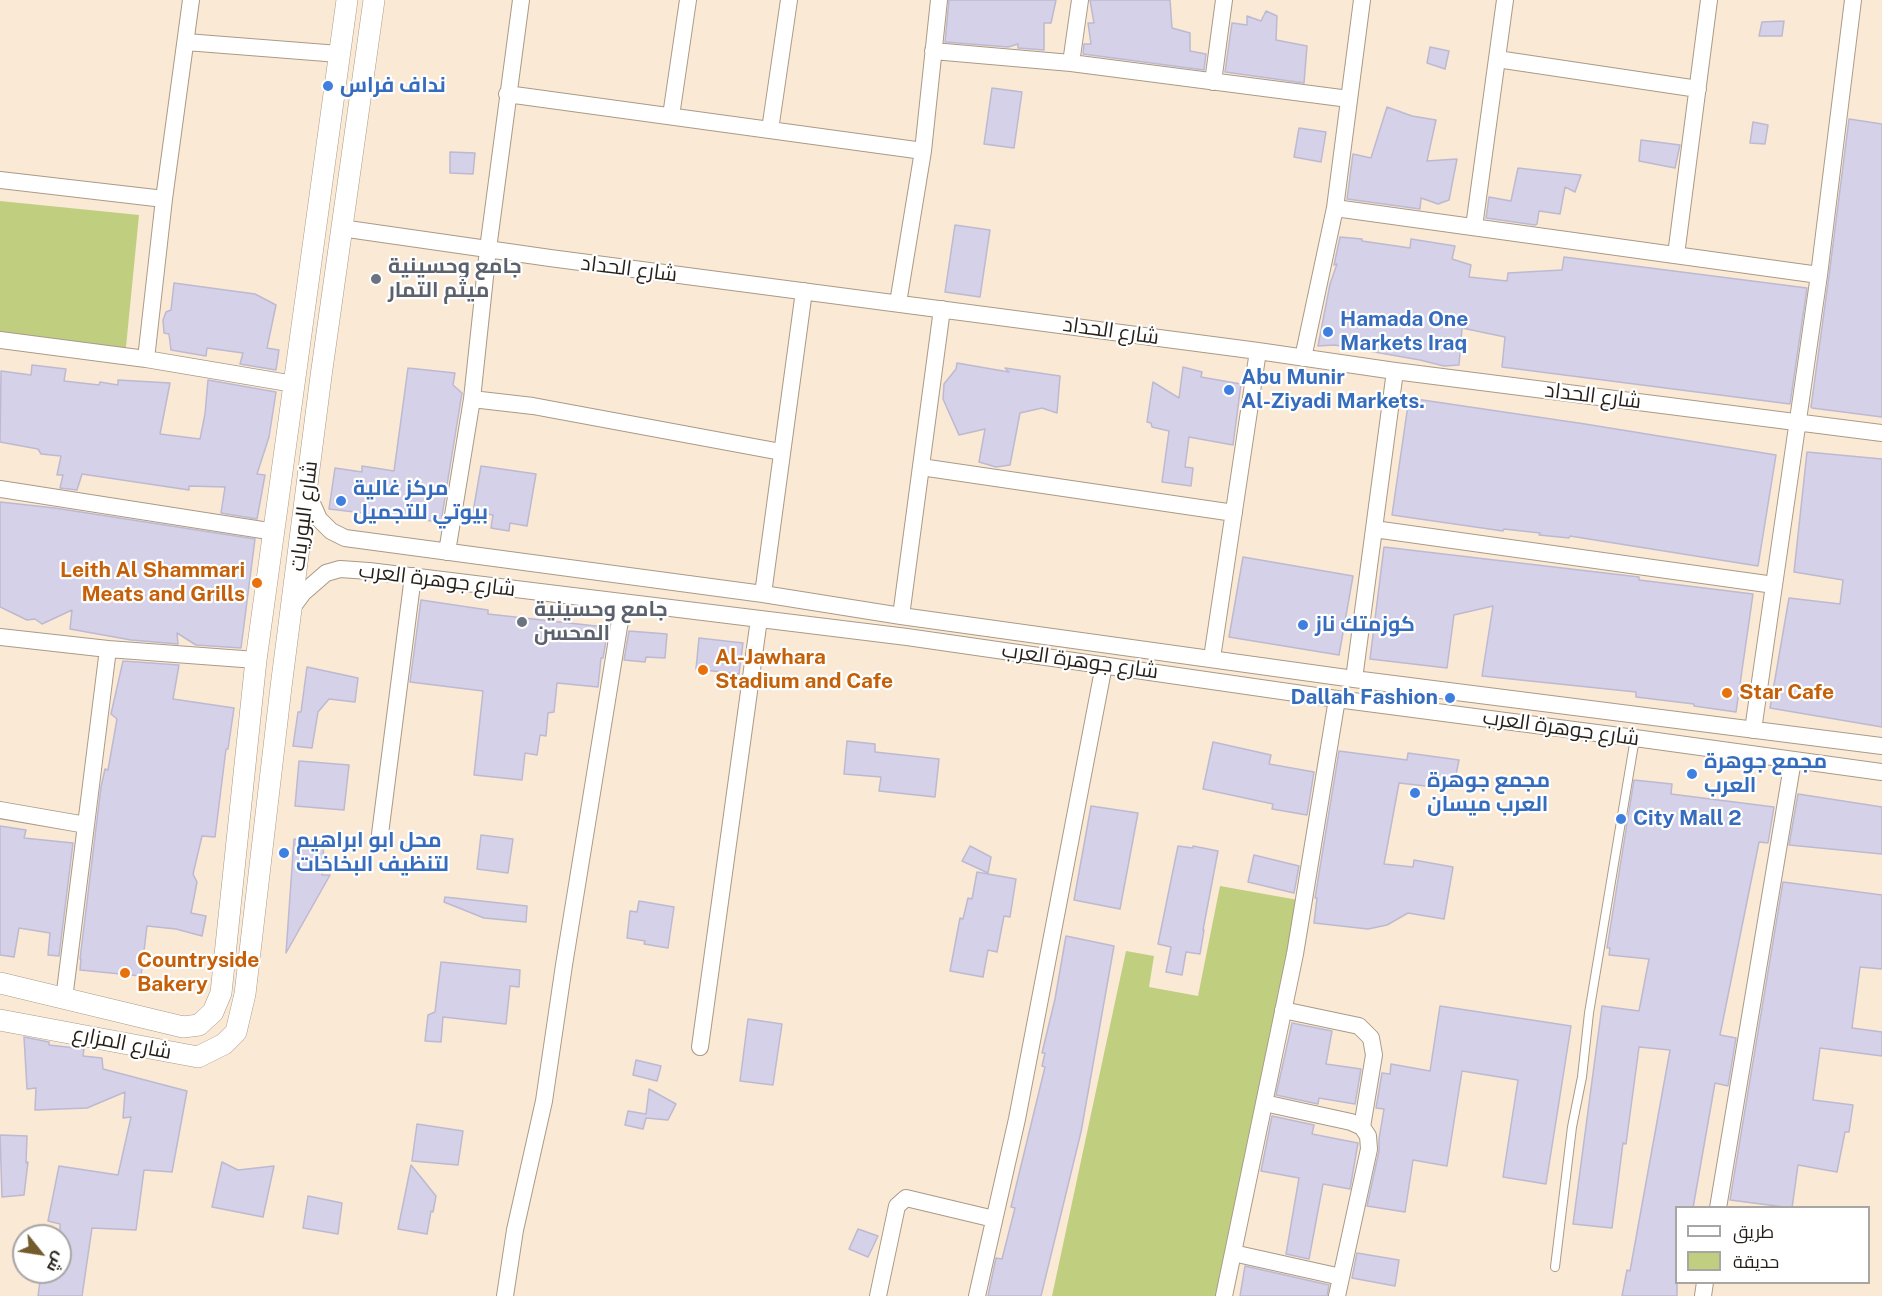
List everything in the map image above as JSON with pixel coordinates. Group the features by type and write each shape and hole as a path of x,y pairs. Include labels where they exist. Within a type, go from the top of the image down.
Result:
{"street":[{"path":"146,359 164,199 191,0"},
{"path":"447,552 472,399 507,94 521,0"},
{"path":"671,116 688,0"},
{"path":"770,130 789,0"},
{"path":"898,303 923,151 939,0"},
{"path":"1071,63 1080,0"},
{"path":"1213,82 1224,0"},
{"path":"1303,357 1335,208 1362,0"},
{"path":"1474,227 1505,0"},
{"path":"1676,255 1709,0"},
{"path":"1753,730 1819,275 1853,0"},
{"path":"347,2 359,10 373,3"},
{"name":"شارع البوريات","path":"213,1012 221,993 256,660 347,2"},
{"name":"شارع البوريات","path":"236,1032 246,994 292,608 341,228 373,3"},
{"path":"186,42 339,54 353,51 365,57"},
{"path":"933,51 1071,63 1349,99"},
{"path":"1497,59 1698,89"},
{"path":"507,94 923,151"},
{"path":"0,180 164,199"},
{"path":"1335,208 1819,275"},
{"name":"شارع الحداد","path":"341,228 1395,371 1882,433"},
{"path":"763,594 804,291"},
{"path":"901,616 942,309"},
{"path":"0,340 146,359 294,384"},
{"path":"1212,658 1258,351"},
{"path":"1354,679 1395,371"},
{"path":"472,399 533,406 781,452"},
{"path":"921,467 1234,513"},
{"path":"0,489 275,532"},
{"name":"شارع جوهرة العرب","path":"307,492 318,519 331,531 345,538 763,594 901,616 1354,679 1882,746"},
{"path":"1374,529 1774,585"},
{"name":"شارع جوهرة العرب","path":"292,608 314,581 326,573 340,569 412,576 759,619 1882,772"},
{"path":"380,834 412,576"},
{"path":"505,1296 515,1230 544,1101 623,602"},
{"path":"700,1047 759,619"},
{"path":"0,637 108,649 256,660"},
{"path":"64,999 108,649"},
{"path":"977,1296 1017,1119 1104,665"},
{"path":"1224,1296 1295,954 1337,699"},
{"path":"1718,1206 1793,760"},
{"path":"0,810 86,825"},
{"path":"239,814 245,820 253,822 261,819 267,813"},
{"path":"233,873 246,866 260,871"},
{"name":"شارع المزارع","path":"0,983 183,1027 199,1025 213,1012"},
{"path":"1283,1010 1359,1026 1371,1038 1374,1055 1362,1127"},
{"name":"شارع المزارع","path":"0,1020 198,1057 224,1044 236,1032"},
{"path":"1264,1103 1351,1122 1362,1127 1368,1136 1369,1149 1337,1296"},
{"path":"878,1296 897,1206 906,1198 994,1219"},
{"path":"1233,1253 1341,1277"}],"lane":[{"path":"1555,1267 1589,1013 1635,738"}],"green space":[{"path":"0,201 139,215 125,357 0,340"},
{"path":"1220,886 1298,900 1216,1296 1052,1296 1126,951 1154,956 1149,987 1198,996"}],"building":[{"path":"949,0 1056,0 1051,23 1044,23 1044,50 1018,48 1018,44 1008,47 945,42"},
{"path":"1090,0 1170,0 1172,28 1190,33 1190,51 1206,54 1204,70 1083,54 1084,44 1091,44 1088,23 1094,23"},
{"path":"1266,11 1277,16 1276,40 1307,46 1304,83 1225,72 1232,23 1247,25 1247,16 1261,21"},
{"path":"1784,21 1782,36 1759,36 1762,22"},
{"path":"1430,47 1449,51 1445,69 1427,63"},
{"path":"992,88 1022,92 1014,148 984,144"},
{"path":"1387,107 1412,116 1436,120 1427,161 1457,159 1449,200 1438,204 1421,198 1420,209 1347,199 1353,154 1371,158"},
{"path":"1849,119 1882,124 1882,417 1811,407"},
{"path":"1753,122 1768,125 1765,144 1750,143"},
{"path":"1299,128 1326,132 1321,162 1294,157"},
{"path":"1641,140 1680,145 1675,168 1639,161"},
{"path":"450,152 475,153 473,174 450,173"},
{"path":"1518,168 1581,175 1575,192 1565,187 1560,214 1539,211 1535,225 1486,218 1489,197 1511,201"},
{"path":"955,225 990,230 980,297 945,292"},
{"path":"1340,237 1410,248 1411,239 1455,246 1452,259 1471,265 1469,277 1507,281 1508,273 1562,270 1564,257 1807,288 1790,404 1502,367 1505,337 1462,328 1459,365 1444,366 1334,345 1318,346 1330,284 1337,264 1334,265"},
{"path":"174,283 255,294 276,305 267,348 279,350 276,370 240,364 243,353 207,348 206,356 171,350 169,334 164,333 163,320 166,312 171,310"},
{"path":"957,363 1009,372 1005,368 1060,376 1057,413 1042,408 1020,413 1010,465 996,467 979,462 985,429 959,435 943,399 944,384 956,369"},
{"path":"32,365 66,369 64,381 99,385 100,382 118,385 118,380 170,383 160,434 200,439 208,380 276,392 269,437 257,474 265,475 257,519 221,513 225,487 189,486 189,490 82,474 77,490 60,488 63,475 57,475 61,456 41,454 38,449 0,442 1,371 31,375"},
{"path":"1183,367 1202,372 1201,377 1241,384 1233,445 1189,437 1185,467 1193,468 1191,486 1162,482 1169,431 1152,427 1151,423 1147,422 1153,382 1179,398"},
{"path":"408,368 455,373 453,385 462,393 441,522 329,509 335,468 362,472 362,466 394,471"},
{"path":"1409,398 1776,455 1758,566 1570,536 1569,538 1539,535 1540,533 1504,529 1503,531 1392,515"},
{"path":"1807,452 1882,459 1882,727 1770,708 1789,598 1840,604 1843,580 1794,572"},
{"path":"481,466 536,474 527,526 510,523 509,531 491,528 493,515 473,512"},
{"path":"0,502 55,508 255,539 241,648 196,645 177,633 178,644 131,640 70,629 72,610 42,624 35,619 27,620 0,607"},
{"path":"1384,547 1639,577 1639,580 1753,594 1736,712 1636,697 1636,692 1482,676 1493,606 1454,615 1447,668 1370,659"},
{"path":"1243,557 1353,576 1339,655 1229,637"},
{"path":"421,600 488,610 488,614 608,629 603,658 601,658 598,687 557,683 554,712 548,713 546,736 540,735 537,755 525,753 522,780 474,775 483,691 410,682"},
{"path":"629,631 667,634 665,658 646,657 645,662 624,660"},
{"path":"699,638 743,643 739,674 696,669"},
{"path":"123,661 179,665 173,699 234,708 228,749 226,749 215,837 202,836 193,874 197,882 191,913 206,916 202,936 176,929 147,926 141,976 80,970 101,787 105,769 108,770 117,719 111,714"},
{"path":"307,667 358,678 355,702 329,699 318,712 312,748 293,746 298,712 301,712"},
{"path":"847,741 875,744 875,752 939,759 935,797 879,791 881,777 844,774"},
{"path":"1213,742 1271,755 1269,764 1314,772 1307,815 1272,809 1273,804 1203,789"},
{"path":"1339,751 1407,760 1408,753 1459,760 1453,789 1399,783 1384,864 1413,867 1414,860 1453,867 1444,919 1408,913 1387,925 1368,929 1314,923 1317,898 1315,898"},
{"path":"299,761 349,765 344,810 295,806"},
{"path":"1634,780 1672,784 1671,794 1774,807 1768,843 1759,842 1720,1035 1736,1038 1728,1086 1715,1083 1693,1206 1675,1206 1677,1296 1622,1296 1627,1270 1630,1271 1670,1050 1639,1047 1612,1228 1573,1224 1602,1006 1639,1011 1649,959 1609,955 1610,948 1607,948"},
{"path":"1798,794 1882,807 1882,854 1789,845"},
{"path":"1091,806 1138,813 1120,909 1074,900"},
{"path":"0,826 26,830 24,838 73,843 59,956 48,955 50,933 19,928 14,957 0,955"},
{"path":"481,835 513,839 508,873 477,869"},
{"path":"294,839 324,841 322,875 330,875 286,953"},
{"path":"970,846 991,857 988,873 962,861"},
{"path":"1178,846 1193,848 1193,846 1218,851 1200,954 1186,952 1182,975 1166,972 1171,947 1158,944"},
{"path":"1254,855 1299,866 1294,893 1248,882"},
{"path":"977,872 1016,879 1010,917 1004,916 997,952 988,950 983,977 950,971 960,918 963,919 968,898 972,899"},
{"path":"1783,882 1882,895 1882,969 1860,967 1852,1028 1882,1032 1882,1056 1820,1048 1813,1100 1853,1105 1849,1132 1845,1132 1837,1172 1798,1165 1792,1206 1730,1200"},
{"path":"445,897 527,906 526,922 484,918 444,902"},
{"path":"639,901 674,907 668,948 644,944 645,941 627,938 630,911 637,912"},
{"path":"1066,936 1114,946 1081,1132 1041,1296 988,1296 996,1258 1002,1259 1015,1208 1011,1207 1045,1067 1042,1066 1045,1053 1042,1053 1055,999"},
{"path":"441,962 520,970 519,987 510,986 506,1024 443,1017 441,1042 425,1041 428,1015 435,1012"},
{"path":"1440,1006 1571,1026 1546,1184 1503,1177 1518,1080 1462,1071 1447,1166 1413,1160 1405,1212 1367,1206 1379,1151 1384,1109 1376,1108 1382,1073 1390,1074 1391,1064 1430,1071"},
{"path":"748,1019 782,1024 773,1085 740,1081"},
{"path":"1292,1023 1332,1031 1326,1064 1361,1069 1355,1104 1319,1098 1318,1104 1276,1095"},
{"path":"24,1037 49,1042 49,1045 84,1049 83,1056 102,1058 103,1069 187,1091 172,1172 144,1170 136,1230 92,1228 82,1296 38,1296 40,1284 72,1284 72,1224 48,1221 59,1166 118,1175 131,1117 123,1118 125,1092 87,1108 35,1110 36,1088 27,1089"},
{"path":"636,1060 661,1066 657,1081 633,1075"},
{"path":"649,1089 676,1104 668,1120 646,1118 643,1129 625,1125 628,1111 646,1114"},
{"path":"1272,1116 1314,1125 1312,1134 1358,1143 1350,1189 1323,1184 1309,1259 1286,1254 1299,1178 1261,1171"},
{"path":"417,1124 463,1131 458,1165 412,1161"},
{"path":"0,1135 27,1136 26,1163 28,1162 24,1195 2,1197"},
{"path":"222,1162 238,1170 274,1166 263,1217 212,1207"},
{"path":"411,1165 436,1196 427,1234 398,1229"},
{"path":"308,1196 342,1203 338,1234 303,1228"},
{"path":"858,1229 878,1236 868,1257 849,1249"},
{"path":"1357,1253 1399,1260 1395,1286 1352,1278"},
{"path":"1245,1266 1329,1285 1327,1296 1240,1296"}],"place":[{"name":"نداف فراس","path":"328,86"},
{"name":"جامع وحسينية ميثم التمار","path":"376,279"},
{"name":"Hamada One Markets Iraq","path":"1328,332"},
{"name":"Abu Munir Al-Ziyadi Markets.","path":"1229,390"},
{"name":"مركز غالية بيوتي للتجميل","path":"341,501"},
{"name":"Leith Al Shammari Meats and Grills","path":"257,583"},
{"name":"جامع وحسينية المحسن","path":"522,622"},
{"name":"كوزمتك ناز","path":"1303,625"},
{"name":"Al-Jawhara Stadium and Cafe","path":"703,670"},
{"name":"Star Cafe","path":"1727,693"},
{"name":"Dallah Fashion","path":"1450,698"},
{"name":"مجمع جوهرة العرب","path":"1692,774"},
{"name":"مجمع جوهرة العرب ميسان","path":"1415,793"},
{"name":"City Mall 2","path":"1621,819"},
{"name":"محل ابو ابراهيم لتنظيف البخاخات","path":"284,853"},
{"name":"Countryside Bakery","path":"125,973"}]}
